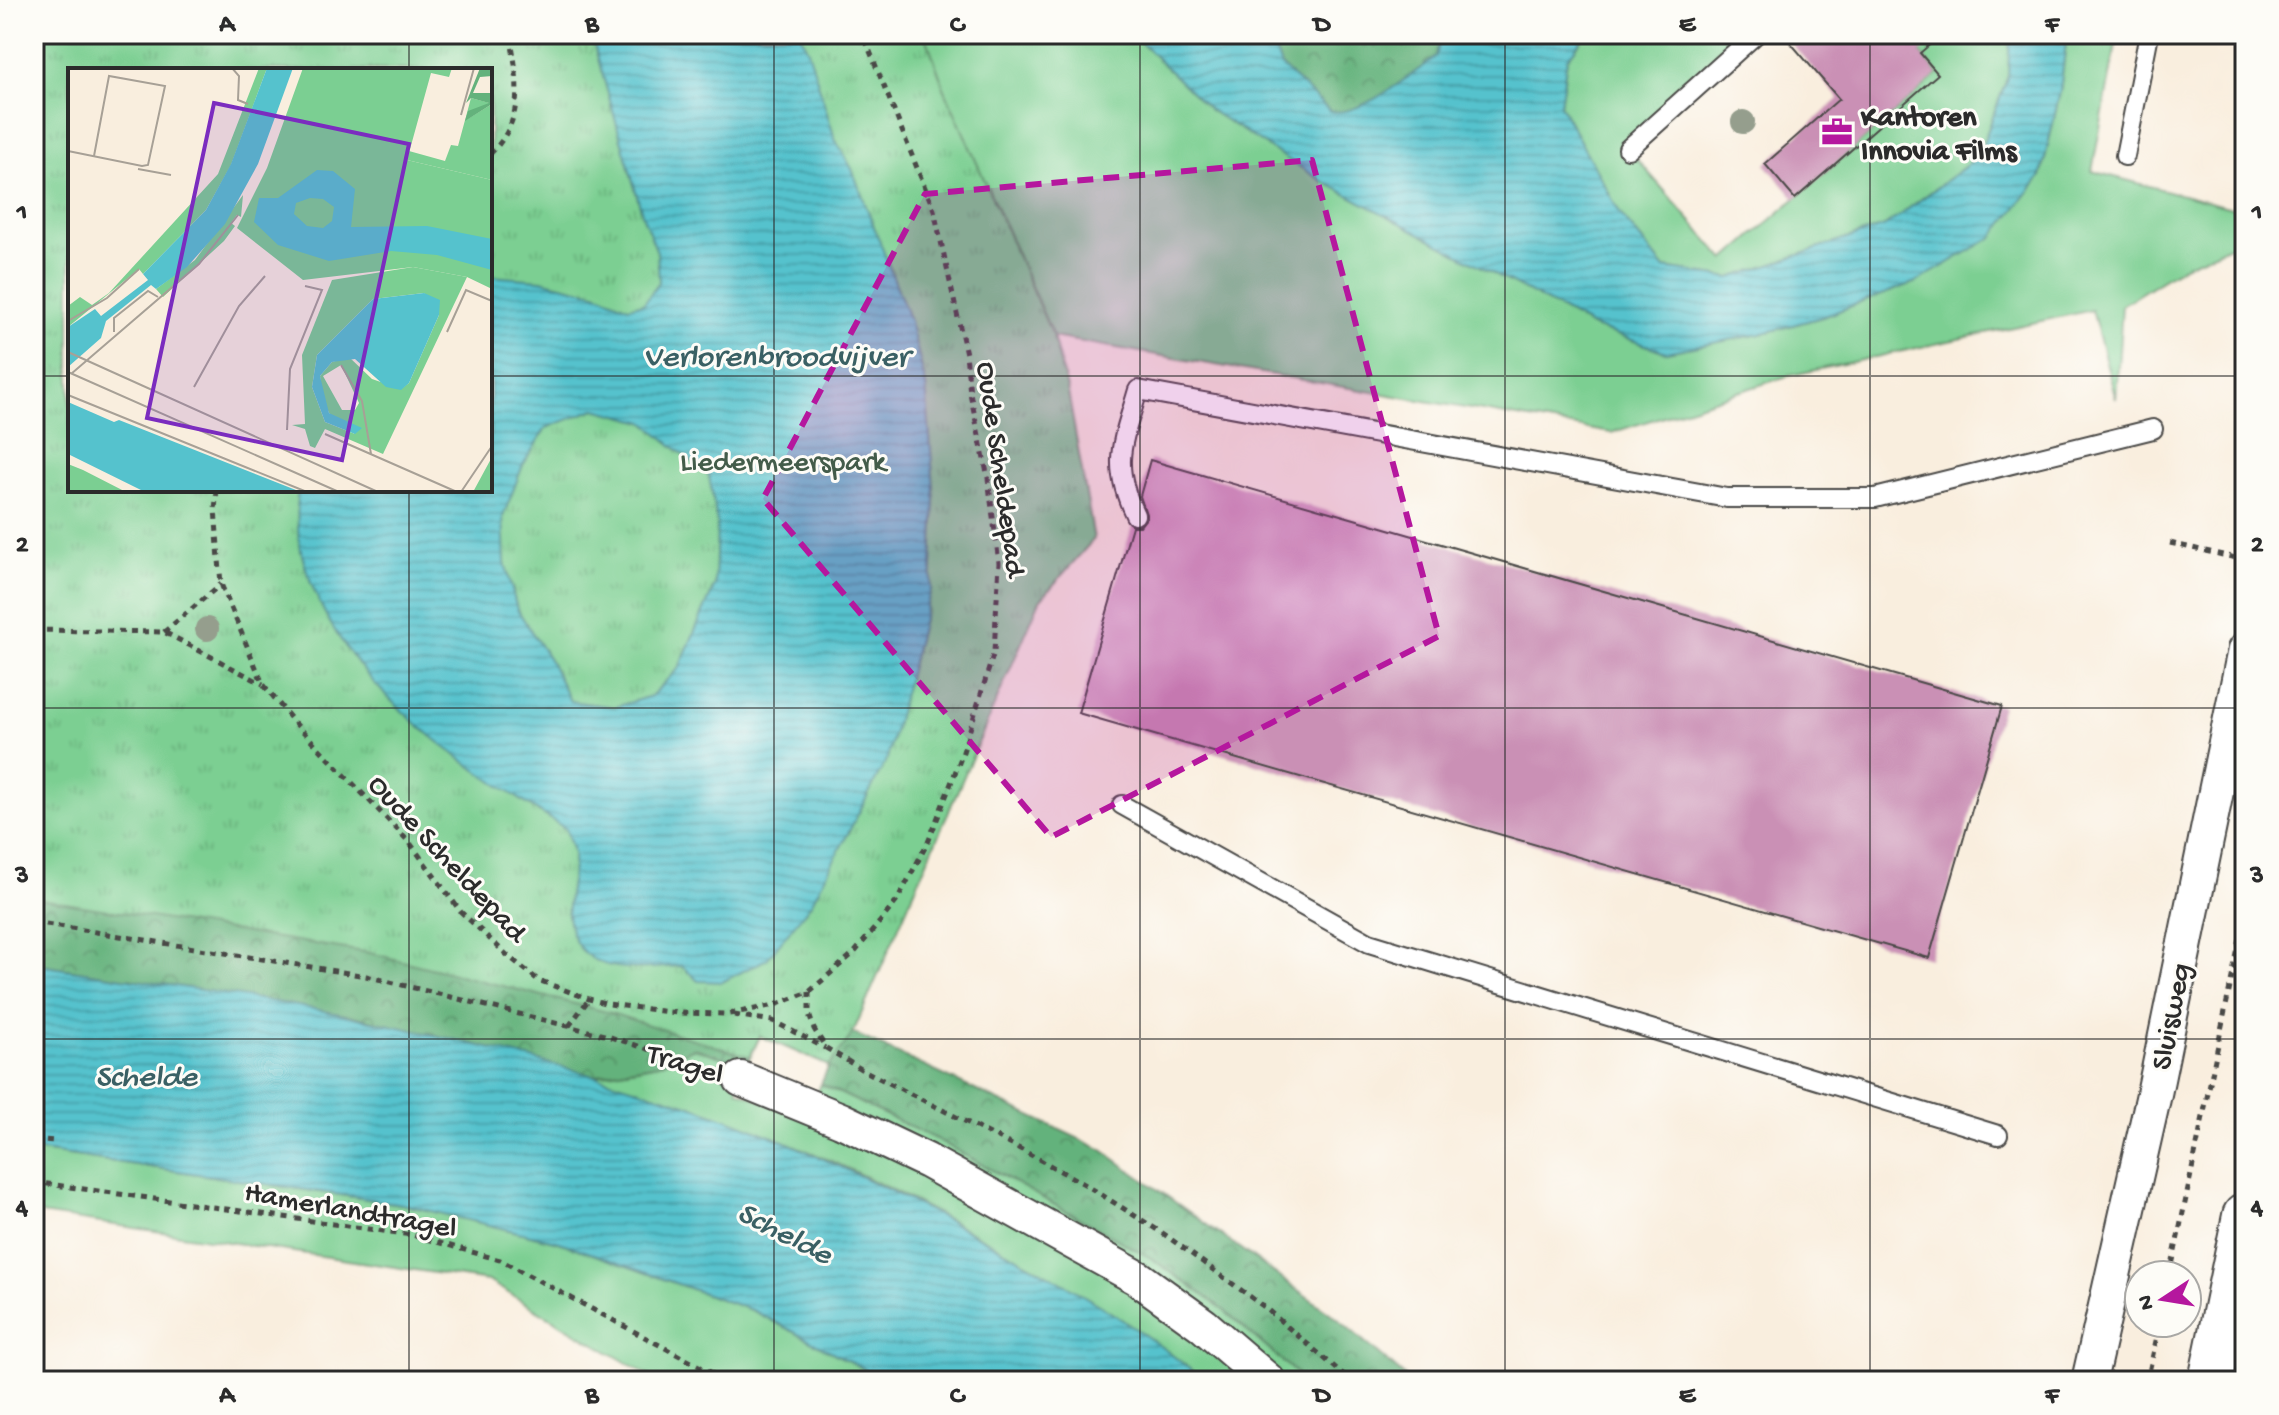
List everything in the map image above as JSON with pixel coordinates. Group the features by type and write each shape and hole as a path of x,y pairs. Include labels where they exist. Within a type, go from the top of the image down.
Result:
{"highway":[{"path":"2211,1381 2245,1216"}],"street":[{"name":"Sluisweg","path":"2089,1381 2154,1094 2245,650"},
{"name":"Tragel","path":"741,1079 841,1120 927,1161 1138,1278 1203,1325 1268,1381"}],"lane":[{"path":"1628,149 1756,34"},
{"path":"2125,156 2149,34"},
{"path":"1135,515 1123,489 1119,455 1138,390 1727,498 1875,498 2153,429"},
{"path":"1122,805 1369,943 1998,1135"}],"path":[{"path":"492,152 504,140 518,104 510,34"},
{"name":"Oude Scheldepad","path":"217,492 215,509 221,584 263,684 292,720 410,843 461,912 538,980 589,999 677,1013 729,1014 775,1005 809,992 855,952 897,901 929,840 962,755 994,652 999,563 966,354 934,210 863,34"},
{"path":"2170,543 2245,560"},
{"path":"164,632 221,584"},
{"path":"34,630 164,632 263,684"},
{"path":"2173,1259 2245,915"},
{"name":"Tragel","path":"34,922 366,976 569,1026 741,1079"},
{"path":"809,992 809,1014 826,1048"},
{"path":"569,1026 589,999"},
{"path":"729,1014 773,1021 1086,1185 1164,1234 1263,1306 1351,1381"},
{"path":"34,1139 55,1141"},
{"name":"Hamerlandtragel","path":"34,1182 412,1235 500,1260 727,1381"},
{"path":"2147,1381 2156,1339"}],"highlighted area":[{"path":"1312,160 1439,636 1051,837 763,499 925,194"}],"green space":[{"path":"34,34 465,68 68,68 68,492 73,492 853,1033 1101,1149 1337,1318 1410,1381 1305,1381 1219,1306 1151,1258 938,1140 821,1084 829,1066 760,1036 750,1057 728,1059 694,1048 658,1064 592,1076 357,1017 34,964"},
{"name":"Liedermeerspark","path":"34,34 925,34 944,88 1053,337 1068,392 1094,539 1040,600 853,1033 829,1066 760,1036 750,1057 611,1013 370,953 34,898"},
{"path":"925,34 1132,34 1210,110 1322,181 1594,327 1666,352 1760,334 1822,317 1916,282 2041,176 2060,92 2067,34 2118,34 2092,171 2236,209 2232,245 2184,266 2122,305 2116,399 2092,310 1788,376 1611,433 1053,337 944,88"},
{"path":"1269,34 1431,34 1439,43 1436,57 1385,93 1356,108 1330,111 1281,66"},
{"path":"1586,34 1756,34 1628,149 1725,260 1938,74 1920,53 1926,34 2010,34 2008,76 1978,157 1885,226 1731,278 1664,268 1621,215 1560,105 1567,59"},
{"path":"694,1048 728,1059 750,1057 737,1090 806,1119 821,1084 938,1140 1151,1258 1219,1306 1305,1381 1204,1381 1141,1333 1096,1304 977,1235 874,1181 765,1134 592,1076 658,1064"},
{"path":"34,1150 402,1204 559,1242 754,1311 887,1381 658,1381 488,1281 34,1213"}],"water":[{"name":"Verlorenbroodvijver","path":"591,34 800,34 808,50 835,139 852,169 910,321 926,385 935,501 931,589 887,759 811,904 767,959 722,982 698,981 682,966 610,966 582,951 573,936 568,916 573,861 566,829 443,746 405,714 371,679 341,641 317,598 298,536 297,492 492,492 492,276 541,280 599,294 628,307 644,303 659,282 657,252 643,217","holes":["595,409 644,422 709,476 717,522 715,585 679,668 651,696 615,707 570,701 549,659 517,609 505,562 503,517 523,465 546,428"]},
{"path":"1132,34 1269,34 1281,66 1330,111 1342,111 1384,93 1436,57 1439,43 1431,34 1586,34 1567,59 1560,105 1621,215 1664,268 1731,278 1885,226 1978,157 2008,76 2010,34 2067,34 2060,92 2041,176 1993,237 1916,282 1822,317 1760,334 1666,352 1594,327 1322,181 1210,110"},
{"name":"Schelde","path":"34,964 318,1010 443,1037 611,1081 731,1120 840,1166 1068,1286 1125,1321 1204,1381 887,1381 754,1311 559,1242 402,1204 34,1150"}],"building":[{"name":"Kantoren Innovia Films","path":"1783,34 1942,34 1920,53 1938,74 1795,199 1765,164 1839,99"},
{"path":"1150,460 2002,706 1929,958 1078,713 1132,526 1140,526 1147,517 1140,496"}],"place":[{"name":"Kantoren Innovia Films","path":"1837,132"}]}
